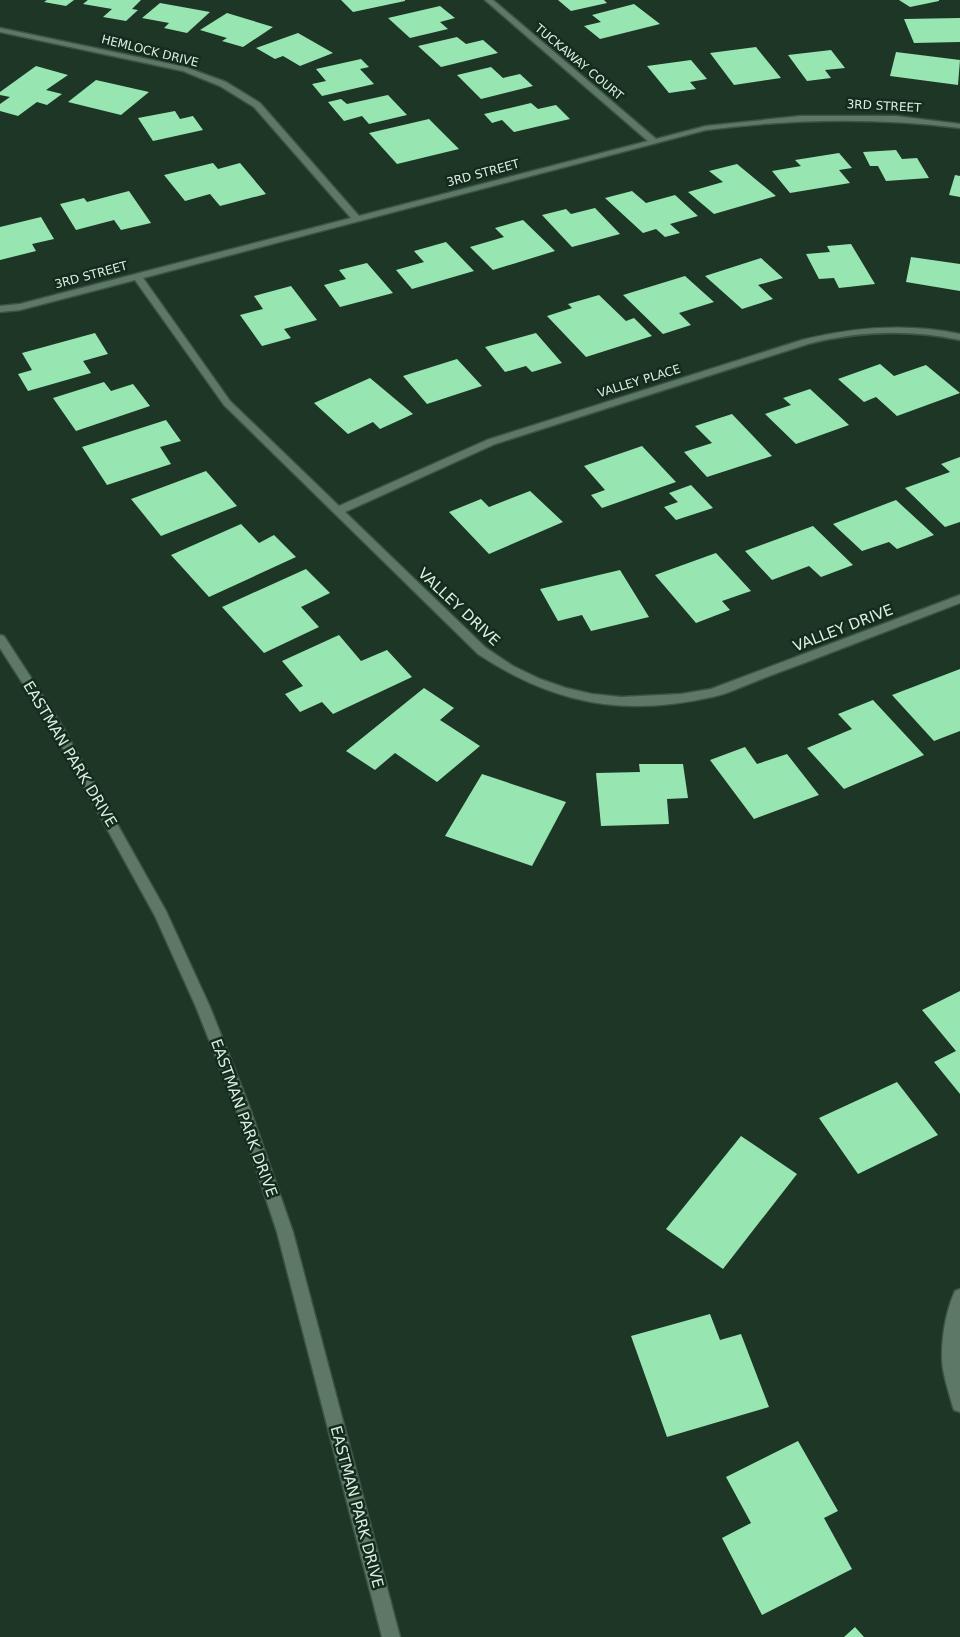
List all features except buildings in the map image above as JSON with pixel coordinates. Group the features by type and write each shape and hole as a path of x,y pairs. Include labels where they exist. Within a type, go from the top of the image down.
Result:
{"street":[{"name":"TUCKAWAY COURT","path":"489,0 654,141"},
{"name":"HEMLOCK DRIVE","path":"1,31 185,69 224,84 257,105 357,219"},
{"name":"3RD STREET","path":"0,315 20,307 137,276 706,128 794,118 878,117 960,126"},
{"name":"VALLEY DRIVE","path":"137,276 228,403 482,651 502,666 531,681 574,696 621,701 682,699 713,693 960,599"},
{"name":"3RD STREET","path":"0,309 20,307"},
{"name":"VALLEY PLACE","path":"338,511 499,439 805,342 841,332 879,329 910,329 960,337"},
{"name":"EASTMAN PARK DRIVE","path":"0,639 57,727 161,915 203,1007 241,1103 285,1232 391,1637"},
{"path":"960,1296 952,1328 951,1368 960,1404"}]}
